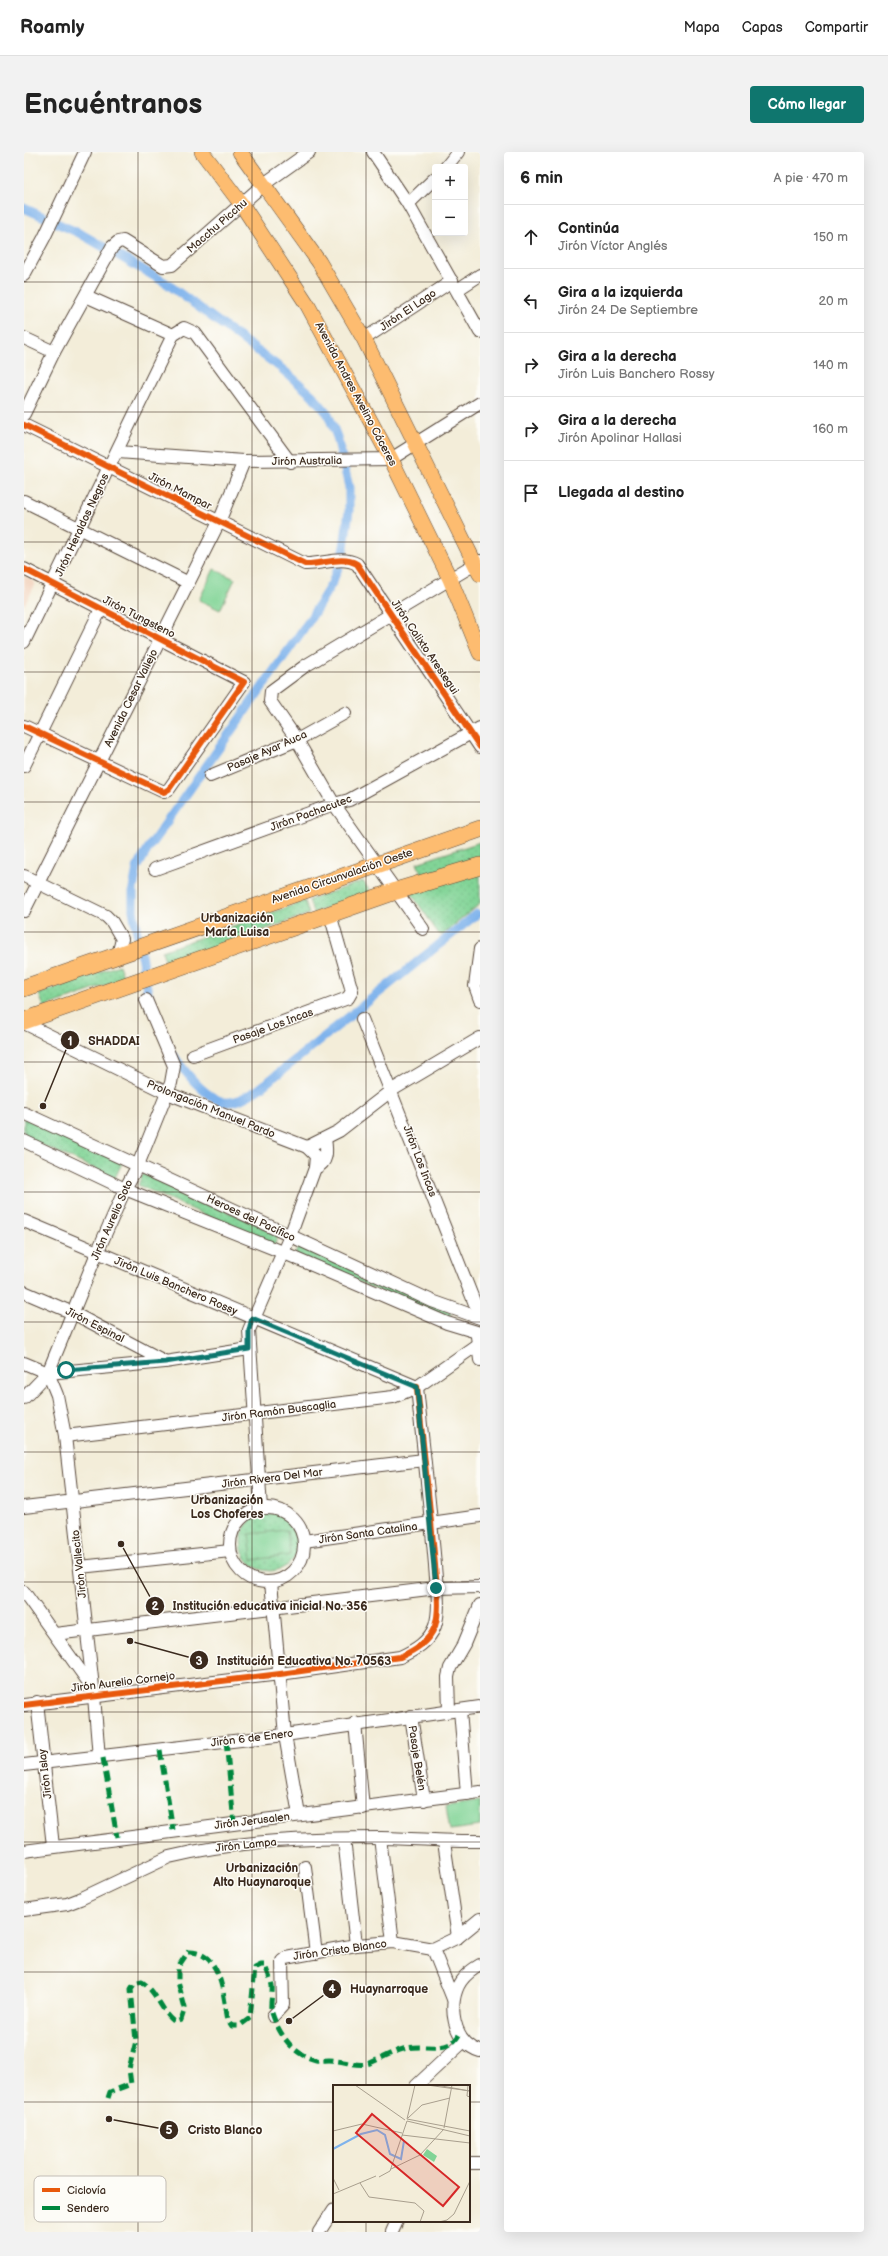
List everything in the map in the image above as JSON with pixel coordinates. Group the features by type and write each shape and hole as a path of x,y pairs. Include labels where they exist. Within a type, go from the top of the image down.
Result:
{"highway":[{"name":"Avenida Circunvalación Oeste","path":"24,988 480,829"},
{"path":"24,1022 396,891 480,866"}],"main road":[{"name":"Avenida Andres Avelino Cáceres","path":"202,152 242,205 307,304 391,459 450,579 480,653"},
{"path":"240,152 319,262 364,339 479,566"}],"street":[{"path":"24,275 54,218 85,152"},
{"name":"Macchu Picchu","path":"86,296 112,247 118,242 129,243 163,266 168,266 242,205 264,184 310,152"},
{"path":"373,152 408,204 480,332"},
{"path":"448,164 458,152"},
{"path":"408,204 432,181"},
{"name":"Jirón El Lago","path":"364,339 454,285 480,275"},
{"path":"24,414 54,352 86,296 173,335 184,328 195,333 290,462"},
{"name":"Jirón Heraldos Negros","path":"24,642 54,584 173,335"},
{"path":"24,338 54,352"},
{"name":"Jirón Australia","path":"118,452 244,461 290,462 391,459 480,403"},
{"name":"Jirón Mampar","path":"24,425 110,466 305,564 319,564 328,561 351,562"},
{"name":"Avenida Cesar Vallejo","path":"24,911 100,762 187,582 219,522 244,461"},
{"path":"24,501 187,582"},
{"name":"Jirón Calixto Arestegui","path":"351,562 356,564 475,731 480,747"},
{"path":"423,929 334,804 296,740 270,701 271,691 305,666 391,613 450,579 479,566"},
{"name":"Jirón Tungsteno","path":"24,569 244,682 169,789 160,791 100,762"},
{"path":"24,766 101,608"},
{"name":"Pasaje Ayar Auca","path":"210,776 296,740 345,713"},
{"path":"24,726 100,762"},
{"name":"Jirón Pachacutec","path":"155,869 334,804 349,800 475,731"},
{"path":"24,876 106,916 112,922 122,939 122,954"},
{"name":"Pasaje Los Incas","path":"193,1055 348,998 351,995 352,991 330,914"},
{"path":"480,949 475,986 480,1000"},
{"name":"Jirón Aurelio Soto","path":"48,1373 74,1313 97,1253 125,1189 138,1165 166,1093 174,1066 146,1000"},
{"name":"Jirón Los Incas","path":"362,1019 392,1090 477,1312 480,1360"},
{"name":"Prolongación Manuel Pardo","path":"24,1022 166,1093 307,1147"},
{"path":"261,1508 261,1479 249,1349 249,1330 252,1318 290,1236 315,1168 316,1156 307,1147 325,1140 392,1090 480,1038"},
{"name":"Heroes del Pacífico","path":"24,1112 432,1301 477,1312"},
{"path":"315,1168 322,1164 325,1159 325,1140"},
{"name":"Heroes del Pacífico","path":"24,1141 125,1189 282,1252 478,1336"},
{"name":"Jirón Luis Banchero Rossy","path":"24,1221 417,1387"},
{"name":"Jirón Espinal","path":"24,1292 74,1313 165,1362"},
{"name":"Jirón Ramón Buscaglia","path":"65,1436 393,1397 417,1387 478,1336"},
{"path":"24,1363 48,1373 165,1362 249,1349"},
{"path":"24,1398 48,1373"},
{"name":"Jirón Vallecito","path":"48,1373 57,1395 65,1436 94,1692 99,1758"},
{"name":"Jirón Aurelio Cornejo","path":"24,1705 94,1692 280,1674 400,1657 416,1650 427,1640 435,1626 438,1609 432,1524 417,1387"},
{"name":"Jirón Rivera Del Mar","path":"24,1507 424,1460"},
{"path":"261,1508 279,1510 294,1520 300,1530 304,1542 302,1556 296,1568 285,1578 271,1582 257,1581 244,1574 235,1564 230,1551 231,1536 237,1523 247,1513 261,1508"},
{"name":"Jirón Santa Catalina","path":"304,1542 480,1516"},
{"path":"80,1567 230,1551"},
{"path":"271,1582 285,1735 299,1815"},
{"path":"55,1634 274,1609 436,1588 480,1587"},
{"path":"24,1592 55,1634 94,1692"},
{"path":"467,1794 448,1677 450,1668 464,1644 480,1605"},
{"name":"Jirón Islay","path":"37,1702 53,1846"},
{"name":"Jirón 6 de Enero","path":"24,1766 285,1735 355,1723 480,1707"},
{"name":"Pasaje Belén","path":"411,1716 424,1800"},
{"path":"355,1723 363,1808"},
{"name":"Jirón Jerusalen","path":"24,1851 53,1846 480,1792"},
{"path":"380,1838 393,1942"},
{"name":"Jirón Lampa","path":"24,1910 67,1904 169,1857 261,1842 380,1838 444,1842 480,1842"},
{"path":"344,1840 356,1945"},
{"path":"444,1842 458,1937"},
{"path":"305,1867 316,1953"},
{"path":"480,1919 458,1937 433,1949 453,1999 459,2035 463,2042 480,2051"},
{"name":"Jirón Cristo Blanco","path":"273,2016 283,2005 282,1961 286,1958 356,1945 393,1942 433,1949"},
{"path":"453,1999 461,1981 471,1971 480,1965"},
{"path":"417,2085 463,2042"},
{"path":"319,2232 333,2211"},
{"path":"392,2232 397,2222"}],"shaded area":[{"path":"24,576 34,581 35,585 24,606"}],"green space":[{"path":"214,569 235,579 220,610 199,600"},
{"path":"480,842 480,857 422,876 417,863"},
{"path":"480,870 480,904 442,935 438,933 411,893"},
{"path":"363,881 371,893 313,913 309,900"},
{"path":"305,901 309,914 166,964 162,951"},
{"path":"119,965 124,979 44,1007 39,994"},
{"path":"24,1118 122,1163 115,1178 24,1137"},
{"path":"143,1174 279,1234 274,1246 138,1185"},
{"path":"299,1245 452,1312 448,1321 295,1254"},
{"path":"264,1513 276,1513 291,1521 299,1536 299,1548 291,1563 276,1571 264,1571 249,1563 241,1548 241,1536 249,1521"},
{"path":"287,1530 290,1555 252,1560 249,1534"},
{"path":"480,1802 480,1826 450,1830 446,1807"}],"waterway":[{"path":"24,208 81,234 166,283 282,369 312,395 328,414 337,437 349,487 349,511 344,547 332,583 309,621 149,847 137,868 133,889 133,910 150,1005"},
{"path":"174,1056 189,1076 209,1095 224,1102 233,1102 242,1098 259,1089 477,914"}],"marked path":[{"path":"226,1741 234,1823"},
{"path":"160,1750 173,1830"},
{"path":"103,1758 117,1837"},
{"path":"108,2098 110,2092 131,2084 129,2069 136,2041 131,1989 134,1984 142,1982 152,1991 166,2012 175,2022 181,2020 185,2008 178,1982 178,1967 188,1952 199,1954 208,1959 214,1967 222,1988 228,2020 232,2026 239,2026 250,2018 255,1968 265,1965 272,1986 271,2010 283,2036 300,2054 316,2060 332,2060 366,2064 407,2048 443,2046 454,2041 459,2035"}],"cycle path":[{"path":"24,425 305,564 338,560 351,561 357,564 480,747"},
{"path":"24,569 244,682 169,789 164,792 24,726"},
{"path":"24,1705 280,1674 400,1657 421,1645 429,1637 435,1626 438,1604 417,1387"}],"place":[{"name":"SHADDAI","path":"43,1106"},
{"name":"Institución educativa inicial No. 356","path":"121,1544"},
{"name":"Institución Educativa No. 70563","path":"130,1641"},
{"name":"Huaynarroque","path":"289,2021"},
{"name":"Cristo Blanco","path":"109,2119"}],"district":[{"name":"Urbanización María Luisa","path":"237,925"},
{"name":"Urbanización Los Choferes","path":"227,1507"},
{"name":"Urbanización Alto Huaynaroque","path":"262,1875"}],"route":[{"path":"66,1370 165,1362 249,1349 249,1330 252,1318 417,1387 432,1524 436,1588"}]}
